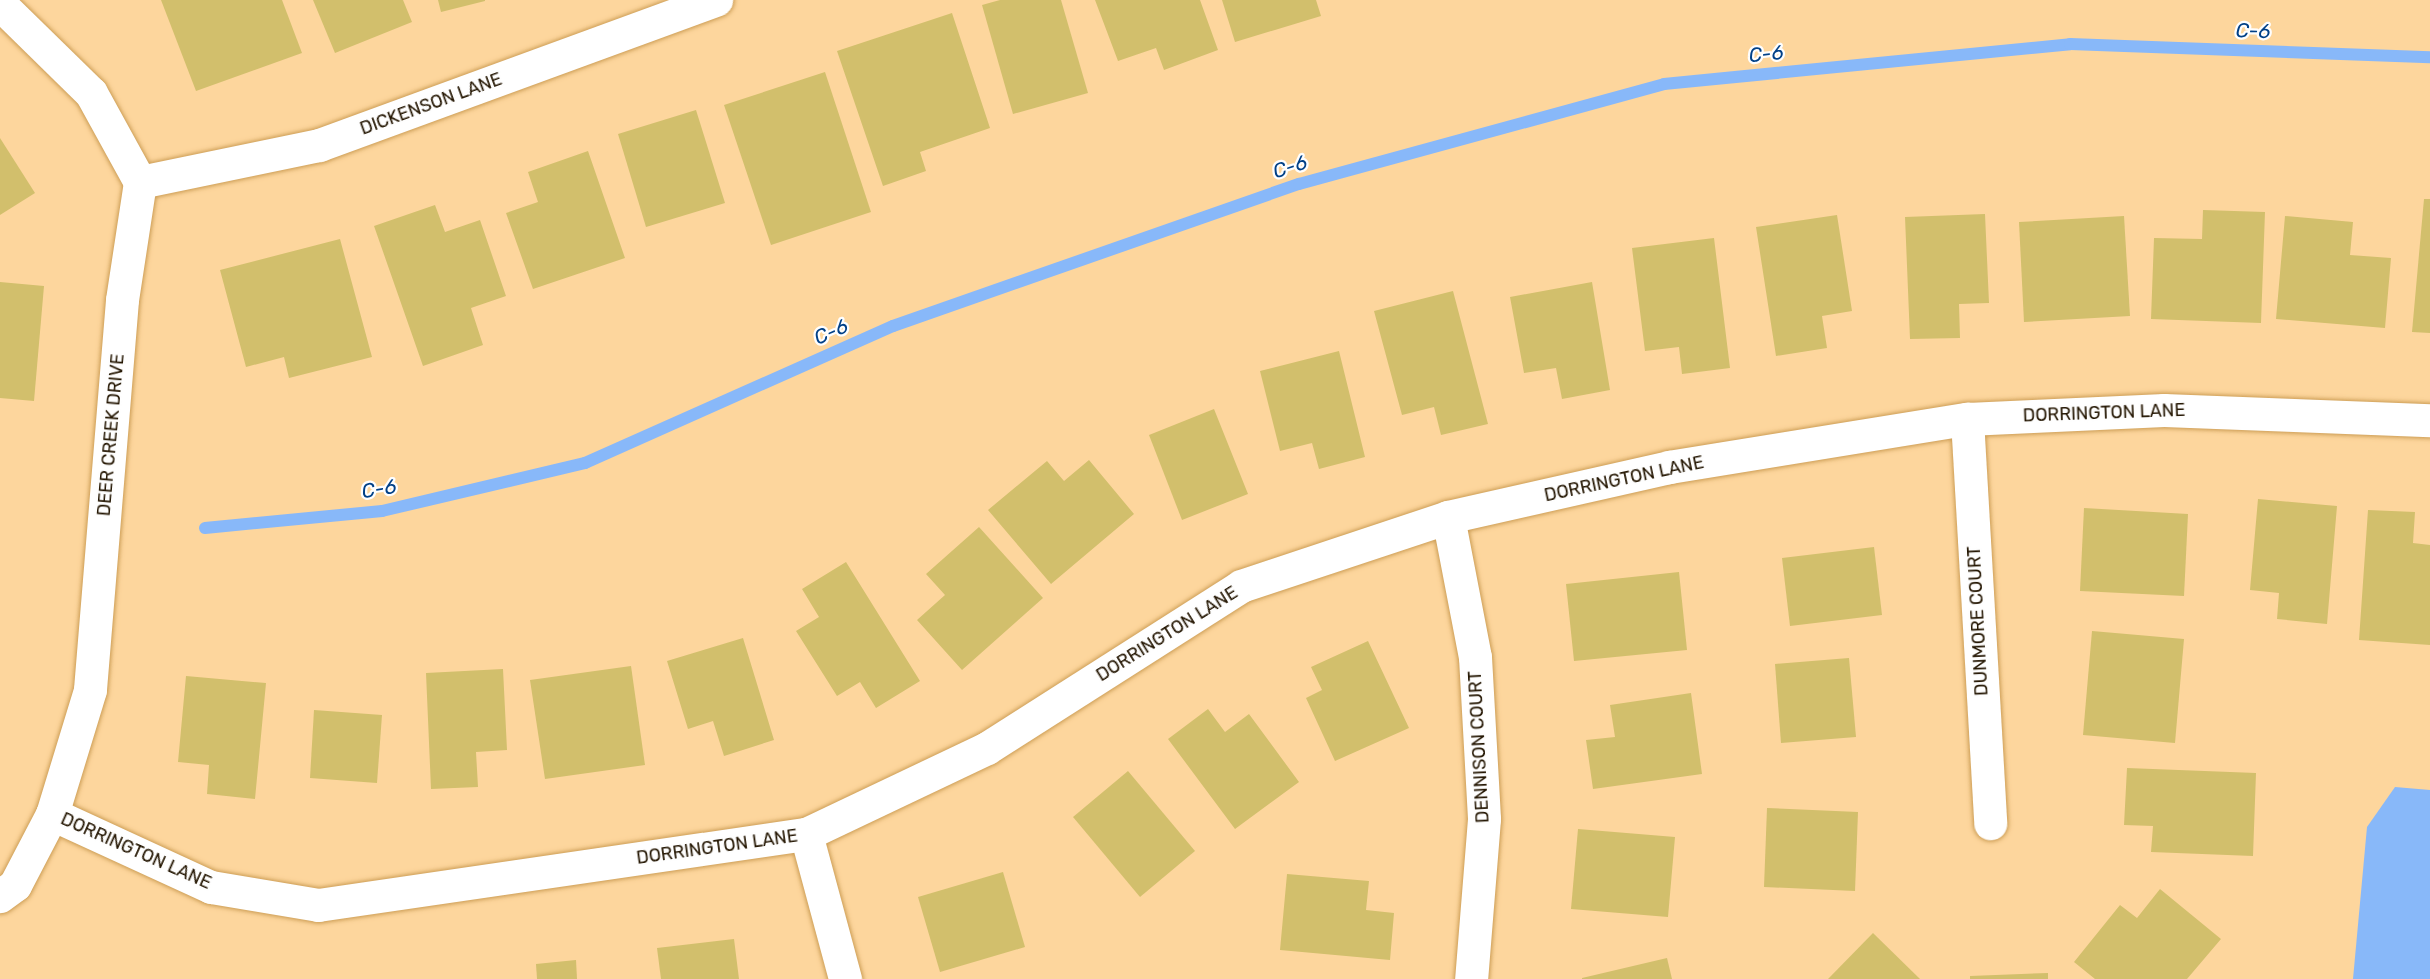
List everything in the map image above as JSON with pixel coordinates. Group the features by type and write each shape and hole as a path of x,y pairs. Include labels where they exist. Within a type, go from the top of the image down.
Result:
{"street":[{"name":"DICKENSON LANE","path":"140,182 319,145 716,0"},
{"path":"0,4 91,93 140,182"},
{"name":"DEER CREEK DRIVE","path":"0,896 15,885 52,814 90,690 122,300 140,182"},
{"name":"DORRINGTON LANE","path":"52,814 211,887 318,905 806,834 987,748 1241,586 1448,517 1669,467 1967,419 2164,410 2430,420"},
{"name":"DUNMORE COURT","path":"1967,419 1990,823"},
{"name":"DENNISON COURT","path":"1448,517 1475,657 1484,819 1471,979"},
{"path":"806,834 845,979"}],"water":[{"path":"2395,787 2430,790 2430,979 2353,979 2367,827"}],"building":[{"path":"161,0 282,0 302,53 196,91"},
{"path":"313,0 403,0 412,22 335,53"},
{"path":"438,0 485,0 485,1 441,12"},
{"path":"1000,0 1061,0 1088,93 1013,114 982,5"},
{"path":"1095,0 1200,0 1218,50 1164,70 1156,48 1118,61"},
{"path":"1222,0 1316,0 1321,16 1235,42"},
{"path":"952,13 990,128 920,152 926,171 883,186 837,51"},
{"path":"825,72 871,212 771,245 724,105"},
{"path":"696,110 725,203 646,227 618,134"},
{"path":"0,138 35,193 0,215"},
{"path":"588,151 625,258 533,289 506,213 538,202 528,172"},
{"path":"2424,199 2430,199 2430,333 2412,332"},
{"path":"435,205 445,232 480,220 506,296 471,308 483,345 423,366 374,226"},
{"path":"2203,210 2265,212 2261,323 2151,319 2154,238 2202,239"},
{"path":"1985,214 1989,303 1959,304 1960,338 1910,339 1905,217"},
{"path":"1837,215 1852,311 1822,316 1827,348 1776,356 1756,227"},
{"path":"2124,216 2130,316 2024,322 2019,222"},
{"path":"2285,216 2353,222 2350,255 2391,258 2385,328 2276,319"},
{"path":"1714,238 1730,368 1682,374 1679,347 1645,351 1632,248"},
{"path":"340,239 372,357 289,378 284,357 246,367 220,270"},
{"path":"0,282 44,286 34,401 0,398"},
{"path":"1592,282 1610,390 1562,399 1556,368 1524,373 1510,297"},
{"path":"1453,291 1488,424 1441,435 1434,407 1402,415 1374,311"},
{"path":"1339,351 1365,457 1319,469 1312,443 1280,451 1260,371"},
{"path":"1214,409 1248,494 1182,520 1149,435"},
{"path":"1089,460 1134,514 1051,584 988,510 1047,461 1064,481"},
{"path":"2258,499 2337,506 2327,624 2277,619 2279,593 2250,590"},
{"path":"2084,508 2188,514 2184,596 2080,591"},
{"path":"2368,510 2415,512 2413,543 2430,545 2430,645 2359,640"},
{"path":"979,527 1043,598 962,670 917,620 945,595 926,574"},
{"path":"1874,547 1882,615 1790,626 1782,558"},
{"path":"846,562 920,681 876,708 860,682 837,696 796,631 819,617 802,589"},
{"path":"1679,572 1687,650 1574,661 1566,584"},
{"path":"2092,631 2184,639 2175,743 2083,735"},
{"path":"743,638 774,740 724,756 713,721 688,729 667,661"},
{"path":"1368,641 1409,728 1335,761 1306,698 1322,690 1311,667"},
{"path":"1849,658 1856,737 1781,743 1775,664"},
{"path":"631,666 645,765 545,779 530,680"},
{"path":"503,669 507,750 476,752 478,787 431,789 426,673"},
{"path":"186,676 266,683 255,799 207,794 209,765 178,762"},
{"path":"1691,693 1702,774 1593,789 1586,740 1615,737 1610,705"},
{"path":"1208,709 1225,732 1249,714 1299,782 1235,829 1168,739"},
{"path":"314,710 382,715 377,783 310,778"},
{"path":"2127,768 2256,773 2253,856 2151,852 2153,826 2124,825"},
{"path":"1128,771 1195,851 1140,897 1073,817"},
{"path":"1767,808 1858,812 1855,891 1764,887"},
{"path":"1578,829 1675,837 1668,917 1571,909"},
{"path":"1003,872 1025,947 940,972 918,897"},
{"path":"1287,874 1369,881 1366,910 1394,913 1390,960 1280,950"},
{"path":"2160,889 2221,939 2187,979 2095,979 2074,962 2120,905 2137,918"},
{"path":"1873,933 1920,979 1828,979"},
{"path":"734,939 739,979 661,979 657,948"},
{"path":"1667,958 1672,979 1582,979 1582,978"},
{"path":"576,960 577,979 537,979 536,964"},
{"path":"2048,973 2048,979 1970,979 1970,976"}],"waterway":[{"name":"C-6","path":"205,528 382,511 585,463 893,326 1299,184 1664,84 2070,44 2430,57"}]}
